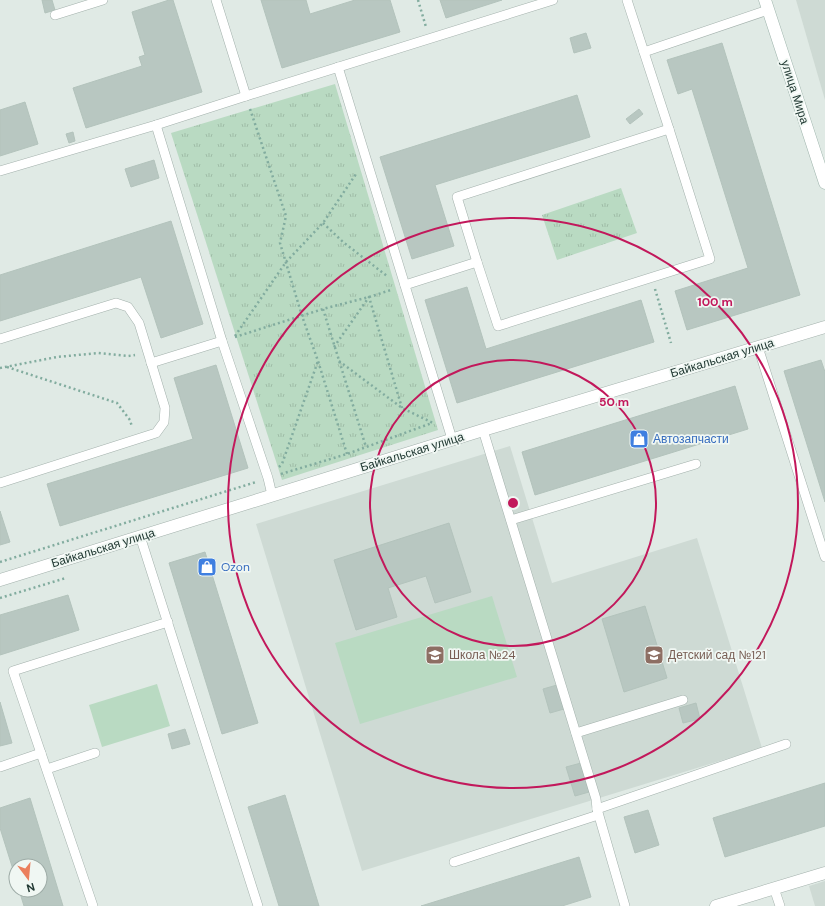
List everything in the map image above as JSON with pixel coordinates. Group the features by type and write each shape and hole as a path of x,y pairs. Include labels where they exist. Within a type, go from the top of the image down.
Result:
{"street":[{"name":"улица Мира","path":"767,5 825,183"},
{"name":"Байкальская улица","path":"0,580 452,439 825,327"},
{"path":"716,906 825,873"}],"lane":[{"path":"55,16 104,0"},
{"path":"216,0 246,96"},
{"path":"0,171 156,125 553,0"},
{"path":"627,0 669,129 710,259 498,326 457,197 669,129"},
{"path":"644,52 767,5"},
{"path":"338,67 366,158 402,286 452,439"},
{"path":"156,125 222,341 268,478 272,495"},
{"path":"402,286 477,262"},
{"path":"0,339 116,303 128,307 139,324 165,408 164,422 156,433 0,483"},
{"path":"151,363 222,341"},
{"path":"758,347 825,557"},
{"path":"483,430 596,799 598,812 625,906"},
{"path":"511,520 696,464"},
{"path":"140,536 258,906"},
{"path":"93,906 13,671 168,622"},
{"path":"576,733 684,700"},
{"path":"454,862 786,744"},
{"path":"46,769 94,753"},
{"path":"0,767 41,754"},
{"path":"774,888 780,906"}],"path":[{"path":"418,0 429,39"},
{"path":"246,96 286,216 280,243 347,454"},
{"path":"366,158 323,223 286,262 234,337 402,286"},
{"path":"323,223 343,242 402,286"},
{"path":"652,278 671,342"},
{"path":"334,347 369,297"},
{"path":"369,297 402,408"},
{"path":"323,309 366,447"},
{"path":"0,368 57,357 98,353 128,356 147,352"},
{"path":"339,360 402,408 433,423"},
{"path":"268,478 282,464 318,361"},
{"path":"6,367 117,403 130,420 135,440"},
{"path":"0,562 347,454 446,419"}],"shaded area":[{"path":"796,0 825,0 825,100"},
{"name":"Школа №24","path":"510,446 552,583 697,538 762,748 362,871 256,524"},
{"path":"825,881 825,906 815,906 809,886"}],"green space":[{"path":"335,84 438,430 282,480 171,133"},
{"path":"621,188 637,233 557,260 542,215"},
{"path":"492,596 517,677 360,724 335,643"},
{"path":"157,684 170,726 102,747 89,705"}],"building":[{"path":"42,0 52,0 55,10 45,13"},
{"path":"173,0 202,92 86,128 73,88 142,66 139,57 145,55 132,12"},
{"path":"261,0 306,0 310,14 355,0 390,0 400,32 282,68"},
{"path":"440,0 502,0 446,18"},
{"path":"586,33 591,48 574,53 570,38"},
{"path":"722,43 800,295 687,330 675,291 748,268 692,89 678,94 667,60"},
{"path":"577,95 590,137 435,185 454,246 412,259 380,157"},
{"path":"25,102 38,144 0,156 0,110"},
{"path":"639,109 643,114 630,124 626,119"},
{"path":"73,132 75,141 69,143 66,134"},
{"path":"154,160 159,178 131,187 125,169"},
{"path":"171,221 203,324 161,338 141,277 0,321 0,275"},
{"path":"467,287 486,349 641,300 654,342 457,403 425,300"},
{"path":"821,360 825,372 825,502 784,371"},
{"path":"216,365 248,468 60,526 47,484 193,439 174,378"},
{"path":"735,386 748,429 535,495 522,452"},
{"path":"0,511 10,542 0,545"},
{"path":"449,523 471,592 435,603 426,576 388,588 397,617 356,630 334,560"},
{"path":"205,552 258,723 222,734 169,563"},
{"path":"68,595 79,630 0,655 0,615"},
{"path":"645,606 667,678 624,692 602,619"},
{"path":"557,685 564,709 550,713 543,689"},
{"path":"0,702 12,743 0,746"},
{"path":"696,703 700,719 683,723 679,708"},
{"path":"185,729 190,744 172,749 168,734"},
{"path":"581,763 589,792 575,796 566,767"},
{"path":"825,783 825,826 725,857 713,818"},
{"path":"285,795 319,906 279,906 248,807"},
{"path":"30,798 63,906 24,906 22,898 48,898 48,858 9,858 0,828 0,808"},
{"path":"648,810 659,845 635,853 624,817"},
{"path":"579,857 591,897 562,906 421,906"}],"place":[{"name":"Автозапчасти","path":"639,439"},
{"name":"Ozon","path":"207,567"},
{"name":"Школа №24","path":"435,655"},
{"name":"Детский сад №121","path":"654,655"}]}
